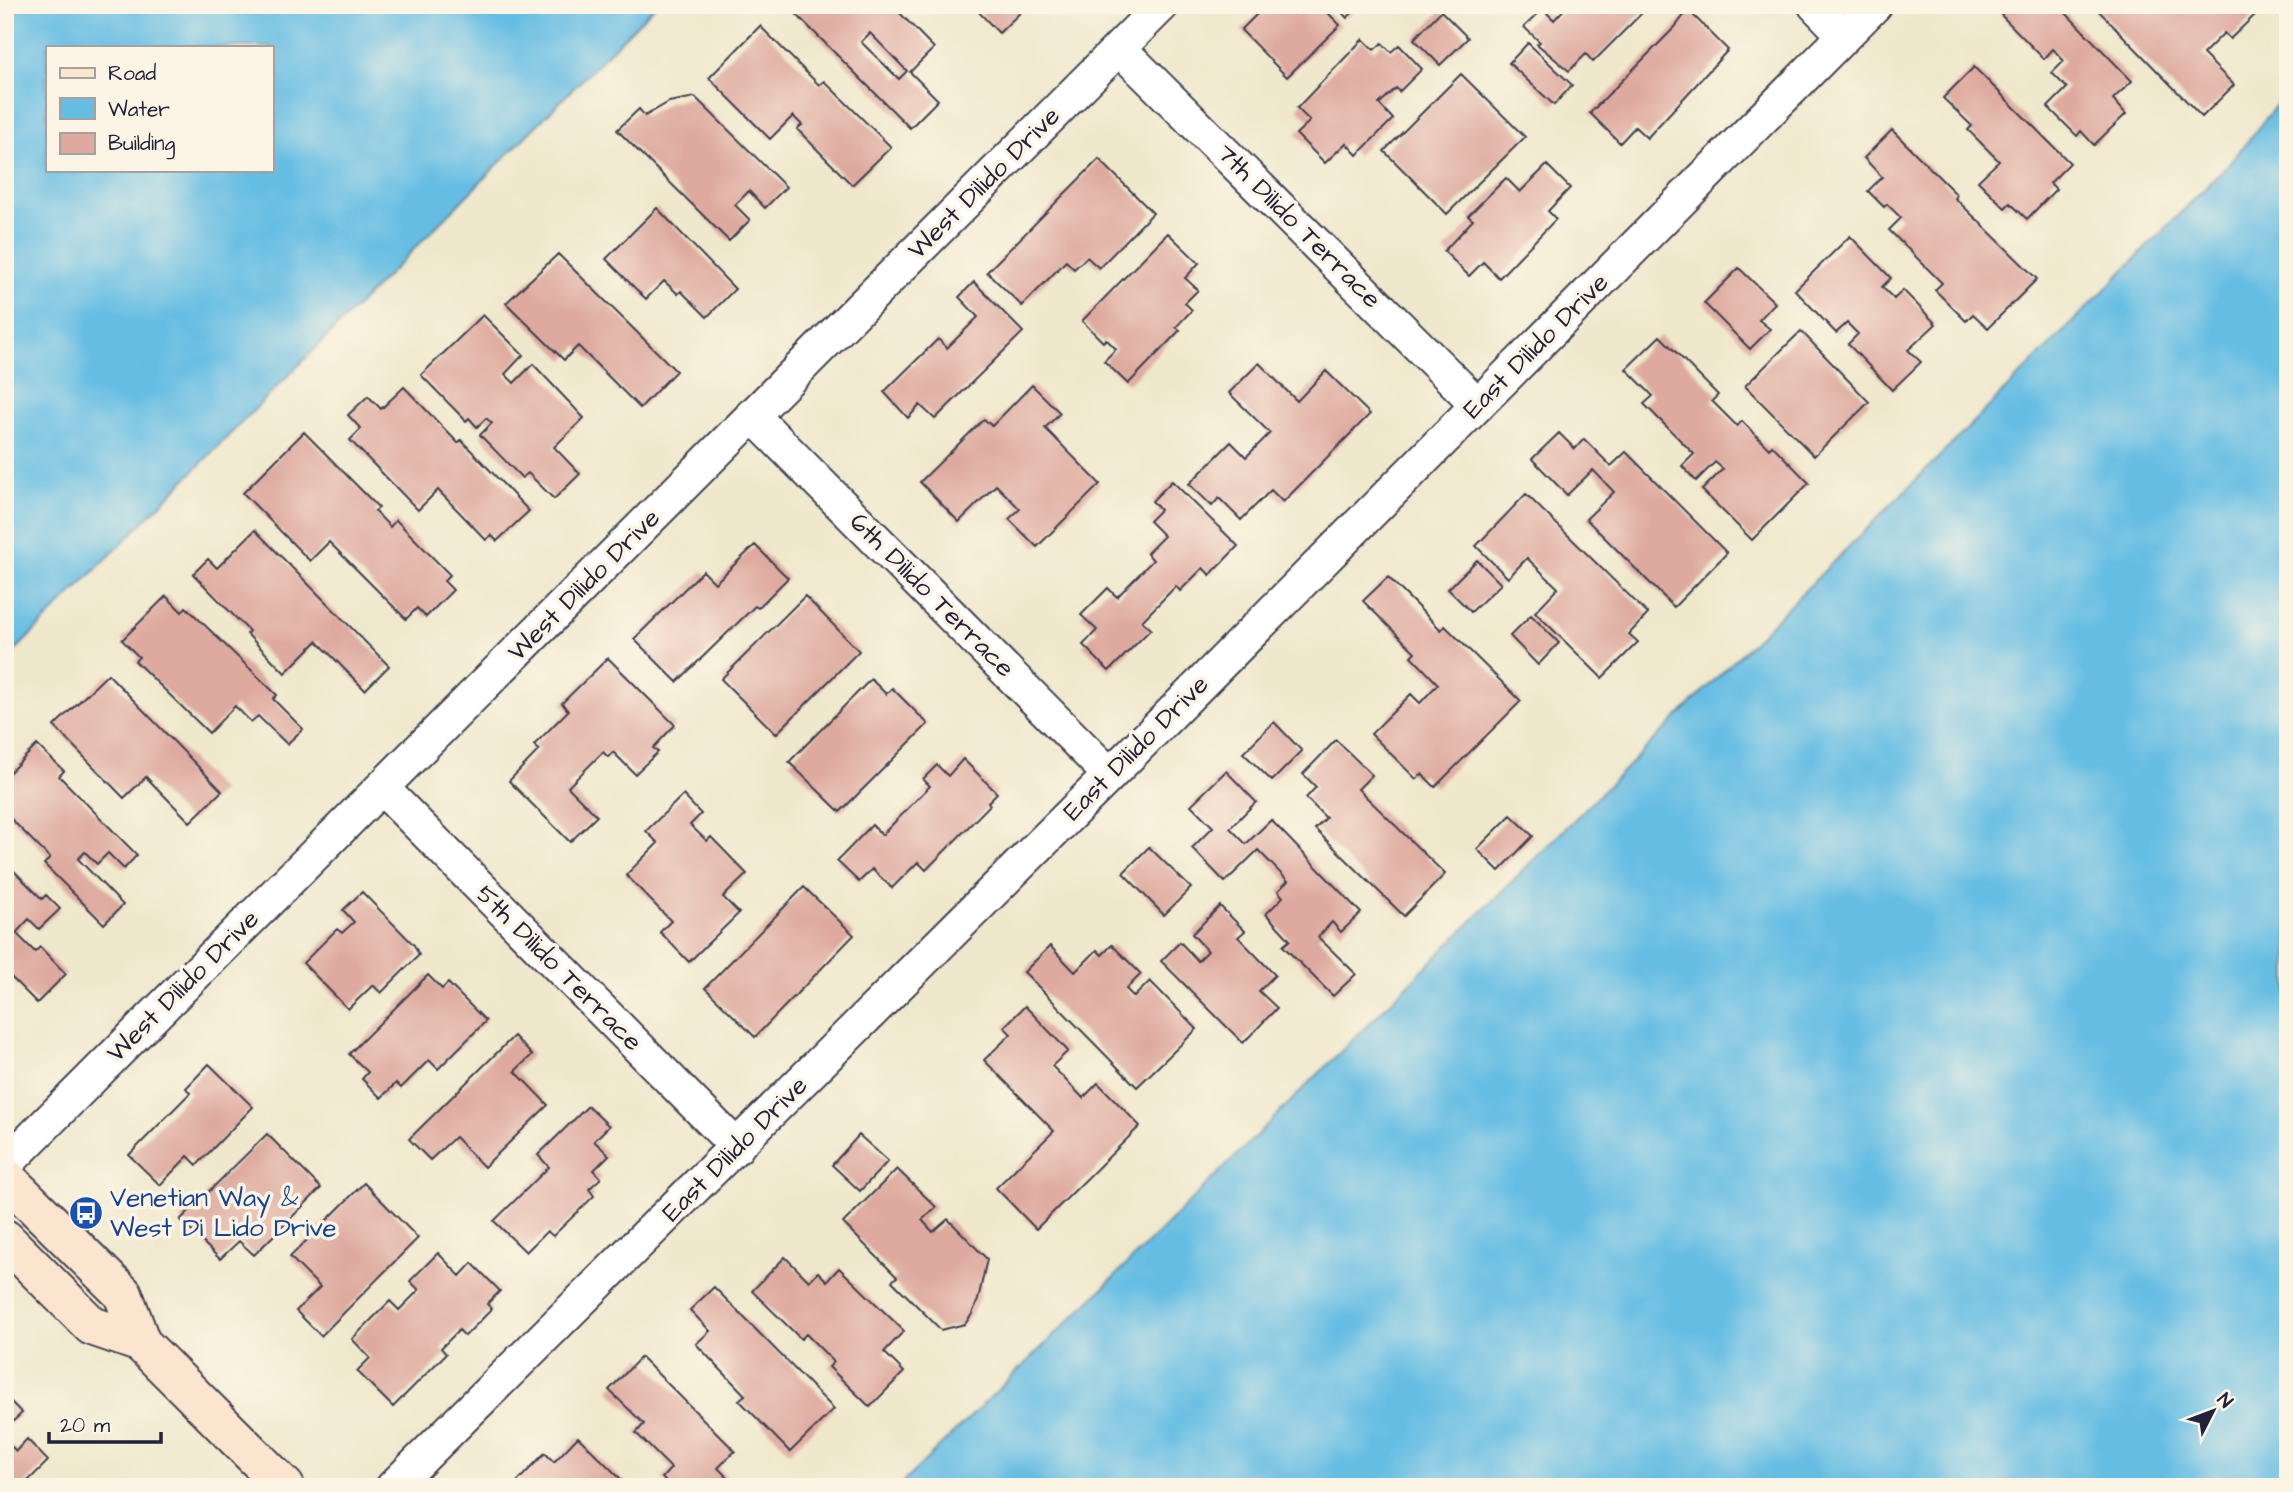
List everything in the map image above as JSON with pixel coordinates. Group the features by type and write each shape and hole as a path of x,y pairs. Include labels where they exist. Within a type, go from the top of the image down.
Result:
{"main road":[{"path":"5,1177 123,1294 141,1343 285,1487"},
{"path":"5,1239 92,1325 141,1343"}],"street":[{"name":"West Dilido Drive","path":"5,1165 1162,5"},
{"path":"1815,5 1844,35"},
{"name":"East Dilido Drive","path":"393,1487 1111,775 1875,5"},
{"name":"7th Dilido Terrace","path":"1119,48 1478,405"},
{"name":"6th Dilido Terrace","path":"752,415 1111,775"},
{"name":"5th Dilido Terrace","path":"382,788 737,1147"}],"water":[{"path":"5,5 656,5 5,661"},
{"path":"2288,90 2288,1487 898,1487 1111,1280 1957,439 2231,162"}],"building":[{"path":"787,5 892,5 934,48 910,72 938,100 910,128","holes":["870,33 907,71 899,79 861,42"]},
{"path":"972,5 1028,5 999,33"},
{"path":"1266,5 1285,5 1294,14 1303,5 1320,5 1340,25 1287,77 1241,30"},
{"path":"1335,5 1360,5 1347,18"},
{"path":"1568,5 1650,5 1593,62 1586,54 1569,71 1537,44 1540,42 1524,27 1543,9 1554,20"},
{"path":"2010,5 2058,5 2132,81 2113,99 2126,114 2094,145 2081,131 2077,136 2048,107 2067,88 2052,73 2064,61 2053,49 2044,59 2001,15"},
{"path":"2093,5 2251,5 2258,12 2230,39 2224,33 2203,54 2234,85 2202,117"},
{"path":"1688,10 1728,50 1647,138 1635,127 1620,143 1590,113 1675,27"},
{"path":"1441,11 1468,38 1440,65 1414,39"},
{"path":"760,26 819,85 824,81 891,147 852,185 797,129 802,125 793,116 770,139 709,78"},
{"path":"1363,39 1374,50 1382,43 1391,52 1399,45 1422,69 1399,92 1396,88 1379,104 1393,119 1357,155 1346,143 1325,163 1296,134 1310,121 1297,108"},
{"path":"1528,43 1572,85 1554,105 1509,63"},
{"path":"1974,67 2070,163 2050,183 2056,189 2027,219 2010,203 2005,208 1978,181 1999,161 1968,130 1972,126 1943,98"},
{"path":"1461,74 1525,137 1447,214 1384,151"},
{"path":"695,97 786,187 765,208 749,191 735,205 750,220 729,241 617,130 639,109 645,116 669,102"},
{"path":"1892,130 1957,195 1955,198 2037,279 1988,328 1973,314 1966,321 1935,290 1942,283 1889,230 1901,218 1887,204 1884,207 1868,191 1882,177 1864,158"},
{"path":"1099,159 1153,213 1099,268 1087,257 1074,269 1066,261 1022,306 987,272"},
{"path":"1547,165 1570,188 1548,211 1556,219 1499,278 1483,262 1469,276 1444,251 1473,220 1468,216 1506,178 1520,192"},
{"path":"657,208 735,289 707,317 681,291 678,294 664,281 646,299 606,259"},
{"path":"1168,233 1199,263 1185,278 1198,290 1185,303 1192,310 1176,327 1180,330 1128,384 1104,361 1116,349 1106,339 1103,342 1082,321"},
{"path":"1850,236 1891,278 1882,287 1894,299 1903,290 1936,324 1908,350 1921,362 1892,390 1848,344 1858,334 1847,323 1836,333 1795,290"},
{"path":"558,254 676,371 640,408 578,346 564,360 506,303"},
{"path":"1739,268 1775,303 1759,320 1770,329 1750,349 1704,303"},
{"path":"974,282 1023,332 935,419 920,405 908,418 884,392 938,339 947,348 978,317 959,297"},
{"path":"483,315 523,355 505,374 514,383 533,364 584,418 554,447 580,474 554,499 528,473 522,478 480,435 492,423 486,418 477,427 469,418 466,421 421,375"},
{"path":"1801,331 1869,402 1814,456 1745,386"},
{"path":"1660,336 1718,395 1712,401 1737,426 1742,421 1769,449 1772,445 1809,483 1752,540 1702,490 1723,469 1715,462 1696,481 1682,466 1694,454 1644,404 1653,396 1626,369"},
{"path":"1259,363 1297,401 1326,371 1370,414 1283,502 1271,490 1241,520 1219,498 1212,506 1189,484 1231,442 1246,457 1270,433 1229,393"},
{"path":"1032,385 1060,413 1045,428 1100,484 1037,547 1009,519 1020,509 996,485 959,522 920,482 984,419 992,426"},
{"path":"404,387 458,443 461,440 529,511 497,541 491,535 486,540 438,490 418,510 350,440 361,429 348,415 368,396 381,409"},
{"path":"304,432 379,508 375,511 390,527 396,520 450,575 444,581 453,590 426,617 417,608 406,619 329,542 310,561 243,493"},
{"path":"1559,433 1575,449 1584,439 1611,466 1626,452 1727,553 1674,607 1586,519 1614,492 1593,470 1567,495 1532,459"},
{"path":"1172,481 1238,546 1210,575 1203,568 1180,591 1176,586 1142,621 1151,629 1109,671 1083,645 1097,630 1081,615 1108,588 1117,597 1153,560 1147,553 1164,536 1149,521 1160,510 1152,501"},
{"path":"1526,494 1648,614 1629,634 1638,642 1602,678 1535,612 1558,588 1527,558 1508,578 1476,546"},
{"path":"255,530 389,666 365,690 317,641 285,673 247,634 249,631 193,574 208,559 217,568"},
{"path":"755,545 788,578 758,608 755,606 677,682 634,639 703,571 715,583"},
{"path":"1477,560 1501,584 1471,612 1448,589"},
{"path":"1388,577 1441,630 1445,626 1521,701 1435,787 1422,774 1416,779 1371,734 1411,694 1420,703 1438,684 1411,656 1415,652 1363,601"},
{"path":"166,596 182,612 186,607 277,695 273,699 303,729 287,744 258,716 251,722 235,706 209,733 135,661 139,657 122,640"},
{"path":"805,596 859,651 776,734 721,679"},
{"path":"1531,615 1559,643 1538,665 1510,636"},
{"path":"608,658 675,725 653,748 658,752 635,774 613,752 608,757 603,752 568,787 597,816 570,842 509,781 539,750 534,745 568,711 562,703"},
{"path":"108,674 222,791 190,822 146,777 124,798 54,726"},
{"path":"871,679 886,694 892,688 928,724 840,812 789,762"},
{"path":"1274,722 1302,751 1272,781 1243,753"},
{"path":"1336,740 1372,775 1358,789 1445,874 1404,916 1315,829 1326,818 1306,798 1316,787 1303,774"},
{"path":"37,745 64,771 59,776 137,855 124,869 108,853 97,864 85,852 78,859 123,905 104,924 44,864 50,858 9,817 5,821 5,777"},
{"path":"963,759 997,793 988,802 990,805 926,870 918,862 892,888 872,869 859,882 837,861 872,825 882,835 930,786 923,779 937,765 948,776"},
{"path":"1226,771 1256,802 1230,828 1246,844 1271,820 1361,913 1341,932 1332,922 1318,937 1356,974 1333,996 1283,946 1290,940 1266,914 1283,897 1278,891 1288,881 1258,850 1225,882 1192,848 1213,827 1191,805"},
{"path":"683,795 701,814 690,825 707,841 711,837 747,874 723,897 739,913 689,962 660,932 671,921 626,875 658,843 646,831"},
{"path":"1511,815 1533,836 1499,871 1477,849"},
{"path":"1149,847 1191,888 1164,915 1123,873"},
{"path":"5,862 42,899 46,895 60,909 39,929 29,919 16,933 35,952 40,947 66,974 37,1003 5,971"},
{"path":"804,887 854,935 755,1037 705,988"},
{"path":"362,892 414,945 419,955 381,993 373,985 348,1009 303,963 337,929 342,933 354,922 343,910"},
{"path":"1220,906 1245,931 1238,937 1275,975 1259,991 1277,1008 1243,1043 1161,961 1180,942 1198,961 1208,951 1192,934"},
{"path":"1112,945 1141,974 1126,989 1134,997 1150,981 1197,1029 1137,1087 1024,972 1050,946 1075,972 1097,950 1102,955"},
{"path":"428,975 442,989 448,983 486,1021 438,1069 429,1060 401,1088 396,1083 381,1098 362,1079 368,1072 349,1054"},
{"path":"1025,1006 1068,1051 1052,1066 1083,1098 1098,1083 1140,1126 1036,1229 996,1188 1054,1131 984,1060 1011,1034 1004,1027"},
{"path":"514,1036 532,1055 515,1071 548,1105 484,1167 455,1137 430,1160 409,1139"},
{"path":"209,1064 253,1107 197,1165 188,1156 160,1185 129,1155 190,1093 186,1088"},
{"path":"588,1106 609,1126 594,1141 609,1155 594,1170 601,1178 589,1189 594,1196 553,1236 547,1231 526,1252 494,1221 549,1167 538,1155"},
{"path":"267,1134 321,1188 254,1255 239,1241 220,1259 180,1220"},
{"path":"859,1135 888,1161 860,1191 832,1165"},
{"path":"897,1169 936,1207 922,1220 933,1232 948,1219 987,1259 978,1300 965,1324 941,1330 892,1281 897,1277 843,1223"},
{"path":"364,1183 418,1238 321,1336 296,1311 320,1287 290,1257"},
{"path":"438,1253 460,1276 472,1263 500,1291 487,1304 492,1309 465,1336 459,1330 441,1348 446,1354 393,1407 357,1371 370,1358 352,1339 390,1301 399,1310 419,1290 410,1281"},
{"path":"785,1257 809,1281 818,1272 827,1281 839,1268 904,1331 884,1352 904,1372 870,1407 829,1367 834,1362 806,1334 801,1339 752,1291"},
{"path":"714,1287 834,1409 790,1452 739,1400 745,1395 696,1344 710,1331 690,1310"},
{"path":"641,1357 735,1451 718,1468 727,1477 718,1487 671,1487 662,1478 671,1468 636,1433 644,1424 609,1390"},
{"path":"7,1398 22,1413 5,1429 5,1400"},
{"path":"578,1437 629,1487 513,1486 545,1453 554,1462"},
{"path":"27,1439 48,1461 22,1487 5,1487 5,1440 16,1451"}],"place":[{"name":"Venetian Way & West Di Lido Drive","path":"86,1213"}]}
